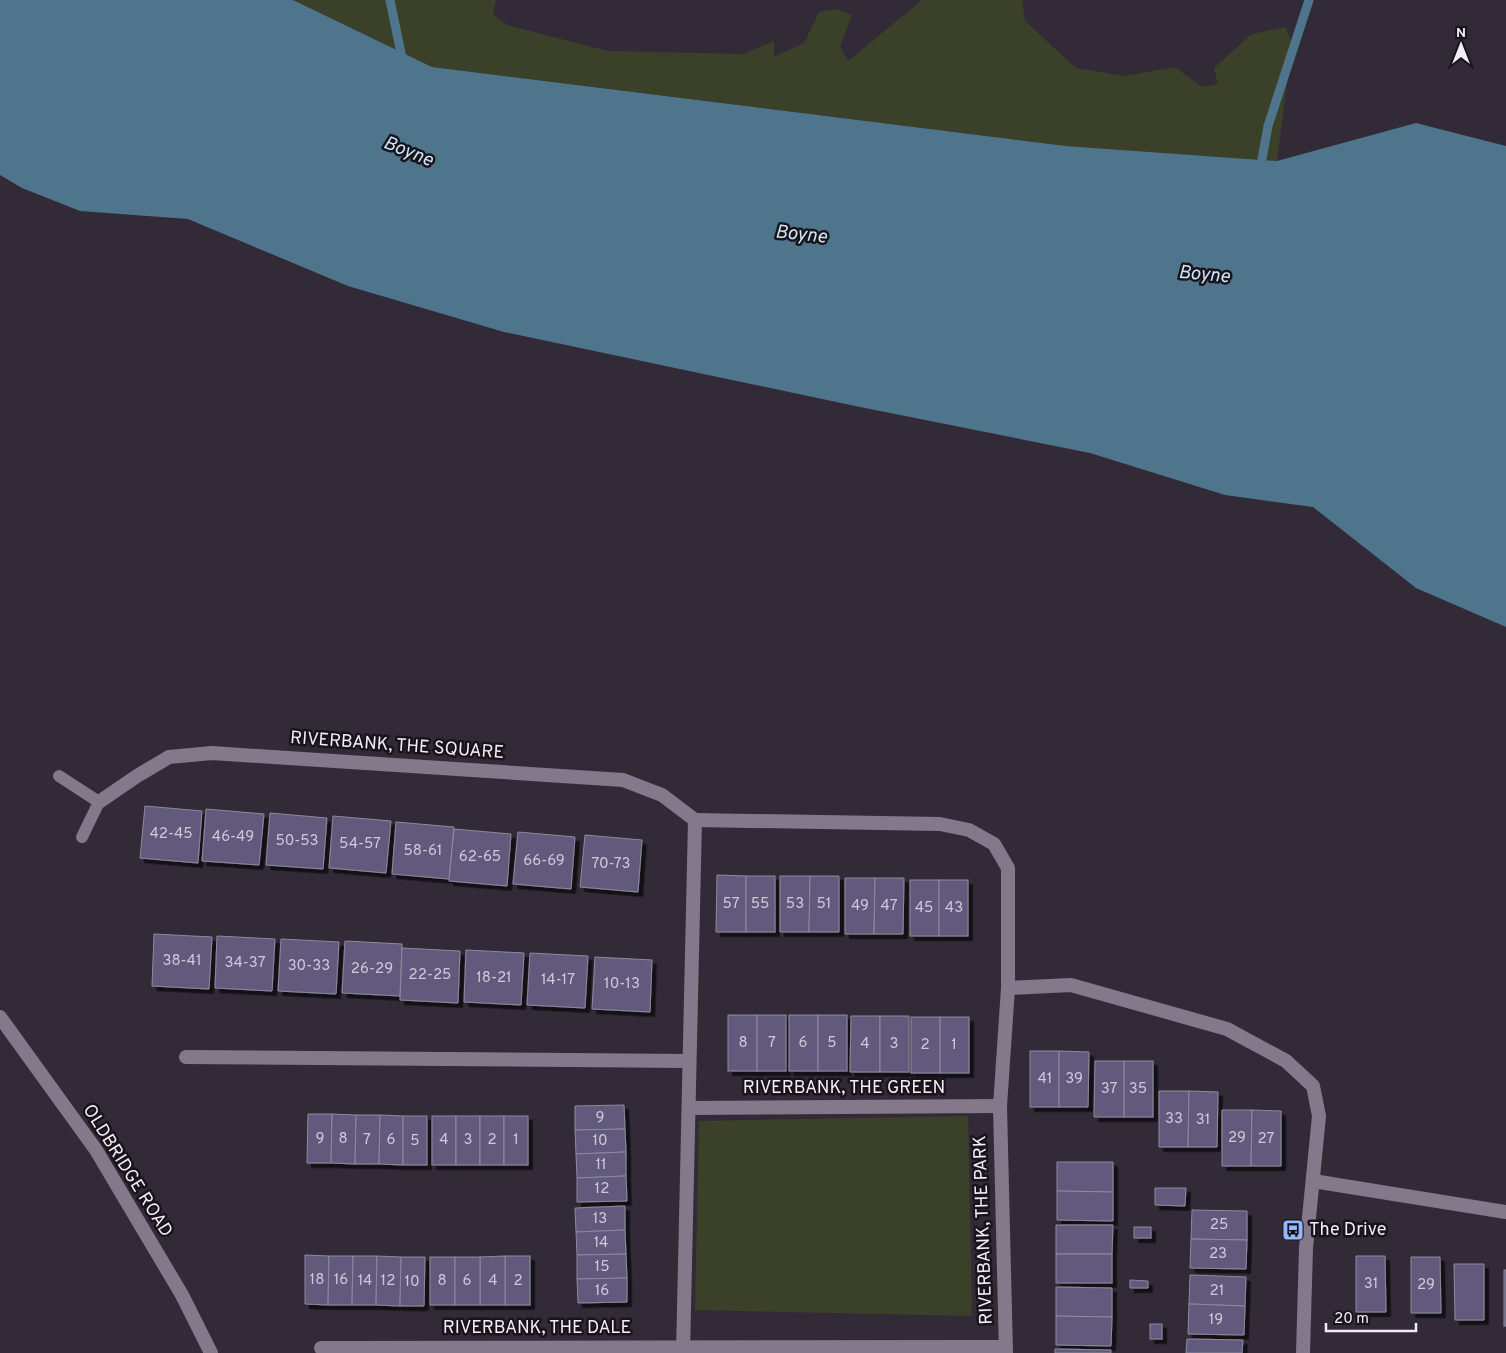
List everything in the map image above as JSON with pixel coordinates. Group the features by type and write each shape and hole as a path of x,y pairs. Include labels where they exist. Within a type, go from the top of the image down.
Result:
{"street":[{"name":"RIVERBANK, THE SQUARE","path":"99,802 168,757 212,754 623,780 662,795 695,820"},
{"name":"RIVERBANK, THE PARK","path":"695,820 940,824 970,830 994,844 1008,868 1008,988 1000,1106 1006,1350"},
{"path":"683,1350 695,820"},
{"path":"1008,988 1071,985 1227,1030 1286,1060 1313,1086 1319,1116 1306,1248 1304,1353"},
{"name":"OLDBRIDGE ROAD","path":"0,1017 96,1150 182,1295 211,1353"},
{"path":"186,1057 689,1061"},
{"name":"RIVERBANK, THE GREEN","path":"688,1108 1000,1106"},
{"path":"1313,1181 1506,1212"},
{"name":"RIVERBANK, THE DALE","path":"321,1348 390,1350 1006,1350"}],"lane":[{"path":"59,776 99,802 82,837"}],"green space":[{"path":"293,0 496,0 493,14 507,25 608,51 744,54 774,41 774,57 804,43 819,12 836,9 852,15 840,46 848,61 922,0 1022,0 1025,21 1076,68 1125,76 1175,67 1202,87 1218,84 1214,68 1252,34 1285,27 1292,42 1277,161 1066,146 432,67"},
{"path":"968,1116 972,1316 695,1310 699,1121"}],"water":[{"name":"Boyne","path":"0,0 293,0 432,67 1066,146 1277,161 1416,123 1506,146 1506,627 1416,588 1313,507 1225,495 1090,453 504,332 348,286 188,219 80,211 22,188 0,175"}],"building":[{"path":"145,806 202,811 198,863 140,858"},
{"path":"206,809 264,814 259,865 202,861"},
{"path":"270,813 327,818 323,869 266,865"},
{"path":"333,816 391,821 386,873 329,868"},
{"path":"396,822 454,827 449,879 392,874"},
{"path":"454,829 511,834 507,886 449,881"},
{"path":"518,832 575,837 571,889 513,884"},
{"path":"585,835 642,840 638,892 580,887"},
{"path":"717,875 746,876 746,932 716,932"},
{"path":"746,876 775,876 775,932 746,932"},
{"path":"780,876 810,876 809,932 780,932"},
{"path":"810,876 839,876 839,932 809,932"},
{"path":"845,878 875,878 874,934 845,934"},
{"path":"875,878 904,878 903,934 874,934"},
{"path":"910,880 939,880 939,936 910,936"},
{"path":"939,880 968,880 968,936 939,936"},
{"path":"154,934 212,937 209,989 152,986"},
{"path":"217,936 275,939 272,991 215,988"},
{"path":"281,939 339,942 336,994 278,991"},
{"path":"345,941 402,944 400,996 342,993"},
{"path":"402,948 460,951 458,1003 400,1000"},
{"path":"466,950 524,953 521,1005 464,1002"},
{"path":"530,953 588,956 585,1008 527,1005"},
{"path":"595,957 652,960 650,1012 592,1009"},
{"path":"728,1015 757,1015 757,1071 728,1071"},
{"path":"757,1015 786,1015 786,1071 757,1071"},
{"path":"789,1015 818,1015 818,1071 789,1071"},
{"path":"818,1015 847,1015 847,1071 818,1071"},
{"path":"851,1016 880,1016 880,1072 850,1072"},
{"path":"880,1016 909,1016 909,1072 880,1072"},
{"path":"911,1017 940,1017 940,1073 911,1073"},
{"path":"940,1017 969,1017 969,1073 940,1073"},
{"path":"1030,1051 1059,1051 1059,1107 1030,1107"},
{"path":"1059,1051 1089,1052 1088,1107 1059,1107"},
{"path":"1095,1061 1124,1061 1124,1117 1094,1117"},
{"path":"1124,1061 1153,1061 1153,1117 1124,1117"},
{"path":"1159,1091 1189,1091 1188,1147 1159,1147"},
{"path":"1189,1091 1218,1092 1217,1147 1188,1147"},
{"path":"624,1105 625,1129 575,1130 575,1106"},
{"path":"1222,1110 1252,1110 1251,1166 1222,1166"},
{"path":"1252,1110 1281,1111 1281,1166 1251,1166"},
{"path":"308,1114 332,1114 331,1163 307,1163"},
{"path":"332,1114 356,1115 355,1164 331,1163"},
{"path":"356,1115 380,1115 379,1164 355,1164"},
{"path":"380,1115 403,1116 403,1165 379,1164"},
{"path":"403,1116 427,1116 427,1165 403,1165"},
{"path":"432,1116 456,1116 456,1165 432,1165"},
{"path":"456,1116 480,1116 480,1165 456,1165"},
{"path":"480,1116 504,1116 504,1165 480,1165"},
{"path":"504,1116 528,1116 528,1165 504,1165"},
{"path":"625,1129 626,1152 576,1154 575,1130"},
{"path":"626,1152 626,1176 577,1178 576,1154"},
{"path":"1057,1162 1113,1162 1113,1192 1057,1191"},
{"path":"626,1176 627,1201 577,1202 577,1178"},
{"path":"1155,1188 1186,1188 1185,1206 1155,1205"},
{"path":"1057,1191 1113,1192 1113,1221 1057,1220"},
{"path":"625,1206 625,1230 576,1232 575,1208"},
{"path":"1192,1210 1247,1211 1247,1240 1191,1239"},
{"path":"1056,1225 1113,1225 1112,1254 1056,1254"},
{"path":"1134,1227 1151,1227 1151,1238 1134,1238"},
{"path":"625,1230 626,1254 577,1255 576,1232"},
{"path":"1191,1239 1247,1240 1246,1269 1190,1268"},
{"path":"626,1254 627,1278 577,1279 577,1255"},
{"path":"1056,1254 1112,1254 1112,1283 1056,1283"},
{"path":"305,1255 329,1256 328,1305 305,1304"},
{"path":"329,1256 353,1256 352,1305 328,1305"},
{"path":"353,1256 377,1256 376,1305 352,1305"},
{"path":"377,1256 401,1257 400,1306 376,1305"},
{"path":"505,1256 530,1256 530,1305 505,1305"},
{"path":"505,1256 505,1305 480,1305 480,1257"},
{"path":"1356,1256 1385,1256 1386,1312 1356,1312"},
{"path":"401,1257 425,1257 424,1306 400,1306"},
{"path":"430,1257 455,1257 455,1305 430,1305"},
{"path":"455,1257 480,1257 480,1305 455,1305"},
{"path":"1411,1257 1440,1257 1441,1313 1411,1313"},
{"path":"1454,1264 1484,1264 1484,1320 1455,1320"},
{"path":"1504,1270 1506,1270 1506,1326 1504,1326"},
{"path":"1190,1275 1246,1277 1245,1306 1189,1304"},
{"path":"627,1278 627,1302 578,1303 577,1279"},
{"path":"1130,1280 1148,1281 1148,1288 1130,1288"},
{"path":"1056,1287 1112,1288 1112,1317 1056,1316"},
{"path":"1189,1304 1245,1306 1244,1335 1188,1334"},
{"path":"1056,1316 1112,1317 1111,1346 1056,1345"},
{"path":"1150,1324 1162,1324 1162,1339 1150,1339"},
{"path":"1187,1339 1243,1340 1242,1353 1186,1353"},
{"path":"1055,1349 1111,1350 1111,1353 1055,1353"}],"waterway":[{"path":"390,0 403,63"},
{"path":"1260,170 1268,126 1309,0"}],"place":[{"name":"The Drive","path":"1293,1230"}]}
